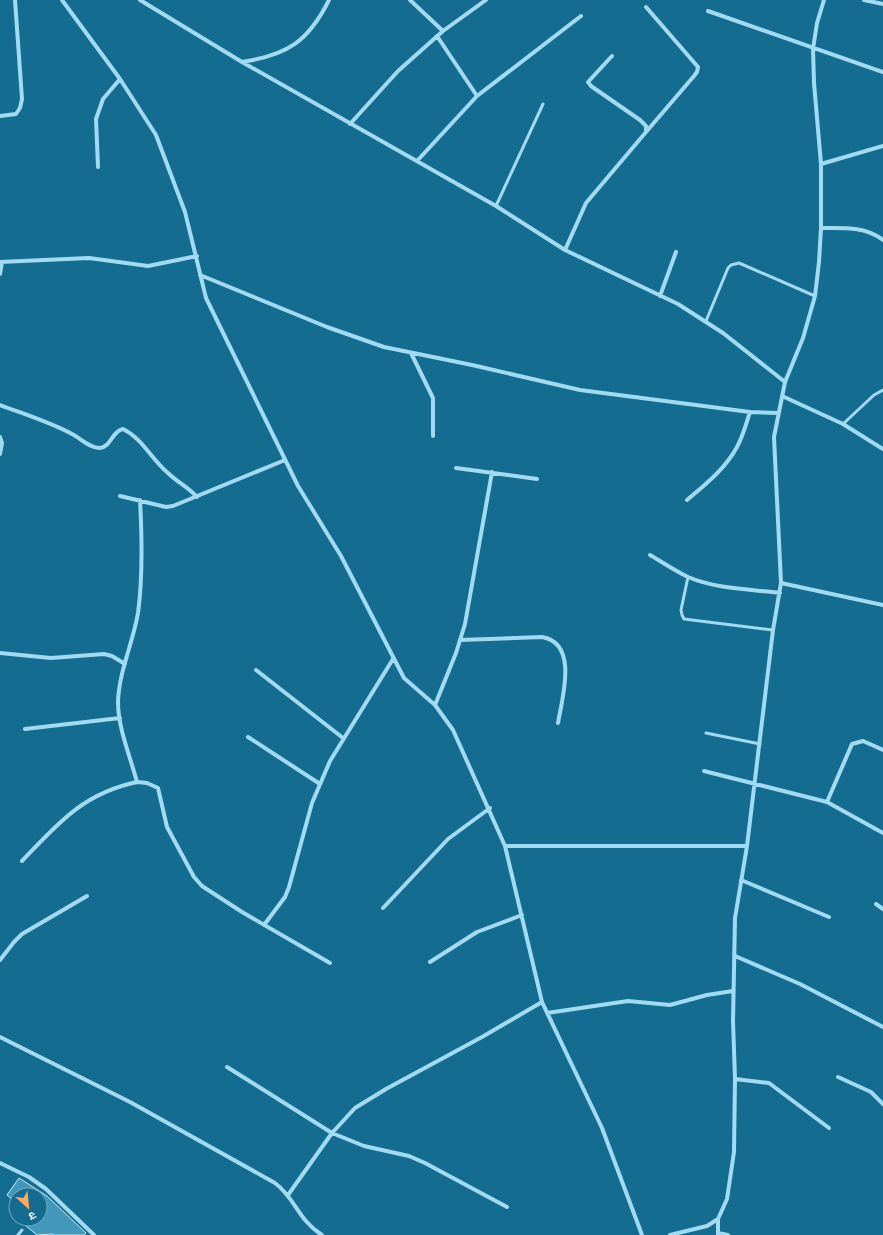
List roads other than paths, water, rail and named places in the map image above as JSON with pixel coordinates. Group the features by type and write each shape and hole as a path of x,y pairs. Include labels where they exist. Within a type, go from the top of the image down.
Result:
{"street":[{"path":"0,116 16,114 20,108 22,99 15,0"},
{"path":"62,0 120,79 156,135 185,212 197,256 200,275 212,313 312,512 341,556 393,659 404,678 435,704 453,730 490,808 505,846 542,1002 602,1128 642,1235"},
{"path":"140,0 242,62 496,206 565,250 660,296 706,321 785,382"},
{"path":"149,5 154,0"},
{"path":"242,62 267,58 285,51 301,39 314,26 329,0"},
{"path":"410,0 443,31"},
{"path":"350,124 398,71 443,31 486,0"},
{"path":"728,1235 718,1234 718,1219 727,1198 734,1152 735,1079 733,991 735,918 747,846 773,630 781,583 774,437 785,382 803,338 815,296 821,228 821,164 814,82 813,49 817,23 824,0"},
{"path":"864,0 883,4"},
{"path":"565,250 586,203 697,72 698,67 646,7"},
{"path":"708,11 813,49 883,72"},
{"path":"417,161 477,96 581,16"},
{"path":"437,36 477,96"},
{"path":"612,56 588,82 591,86 640,120 646,126 646,132"},
{"path":"98,167 96,119 104,99 120,79"},
{"path":"821,164 883,146"},
{"path":"821,228 862,230 871,232 883,240"},
{"path":"660,296 676,252"},
{"path":"0,274 1,262 89,258 148,266 197,256"},
{"path":"200,275 354,337 411,353 472,364 580,390 750,412 778,413"},
{"path":"411,353 433,398 433,436"},
{"path":"782,396 843,424 883,449"},
{"path":"0,405 70,433 95,447 105,446 114,434 123,429 135,437 168,474 186,486 197,497"},
{"path":"687,500 713,478 732,457 750,412"},
{"path":"0,437 2,443 0,454"},
{"path":"120,496 166,507 197,497 286,460"},
{"path":"456,468 537,479"},
{"path":"435,704 460,640 470,603 492,472"},
{"path":"137,782 120,718 119,690 138,614 141,545 140,500"},
{"path":"650,555 688,577 716,584 780,593"},
{"path":"781,583 883,605"},
{"path":"460,640 542,637 554,641 558,646 567,672 558,723"},
{"path":"0,653 51,658 104,654 112,656 125,664"},
{"path":"264,925 285,897 289,887 312,803 320,784 343,738 393,659"},
{"path":"256,670 343,738"},
{"path":"25,729 120,718"},
{"path":"248,737 320,784"},
{"path":"827,802 852,744 863,741 883,750"},
{"path":"704,771 827,802 883,833"},
{"path":"22,861 55,826 80,805 110,788 137,782 147,783 158,788 167,827 194,877 202,886 264,925 330,963"},
{"path":"383,908 448,839 490,808"},
{"path":"505,846 747,846"},
{"path":"741,880 829,917"},
{"path":"0,960 22,934 87,896"},
{"path":"876,904 883,909"},
{"path":"430,962 477,932 522,915"},
{"path":"735,956 800,984 883,1027"},
{"path":"547,1013 628,1001 670,1004 707,995 733,991"},
{"path":"288,1195 332,1133 355,1108 368,1099 542,1002"},
{"path":"0,1037 130,1102 275,1183 288,1195 304,1221 322,1235"},
{"path":"227,1067 332,1133 364,1146 409,1156 507,1207"},
{"path":"838,1077 871,1092 883,1104"},
{"path":"735,1079 769,1083 829,1128"},
{"path":"0,1163 29,1178 46,1189 94,1235"},
{"path":"670,1235 707,1226 718,1219"}],"lane":[{"path":"496,206 543,104"},
{"path":"706,321 728,268 734,263 739,263 815,296"},
{"path":"843,424 874,395 883,390"},
{"path":"688,577 681,610 684,619 773,630"},
{"path":"706,733 760,744"},
{"path":"18,1235 22,1230"}]}
